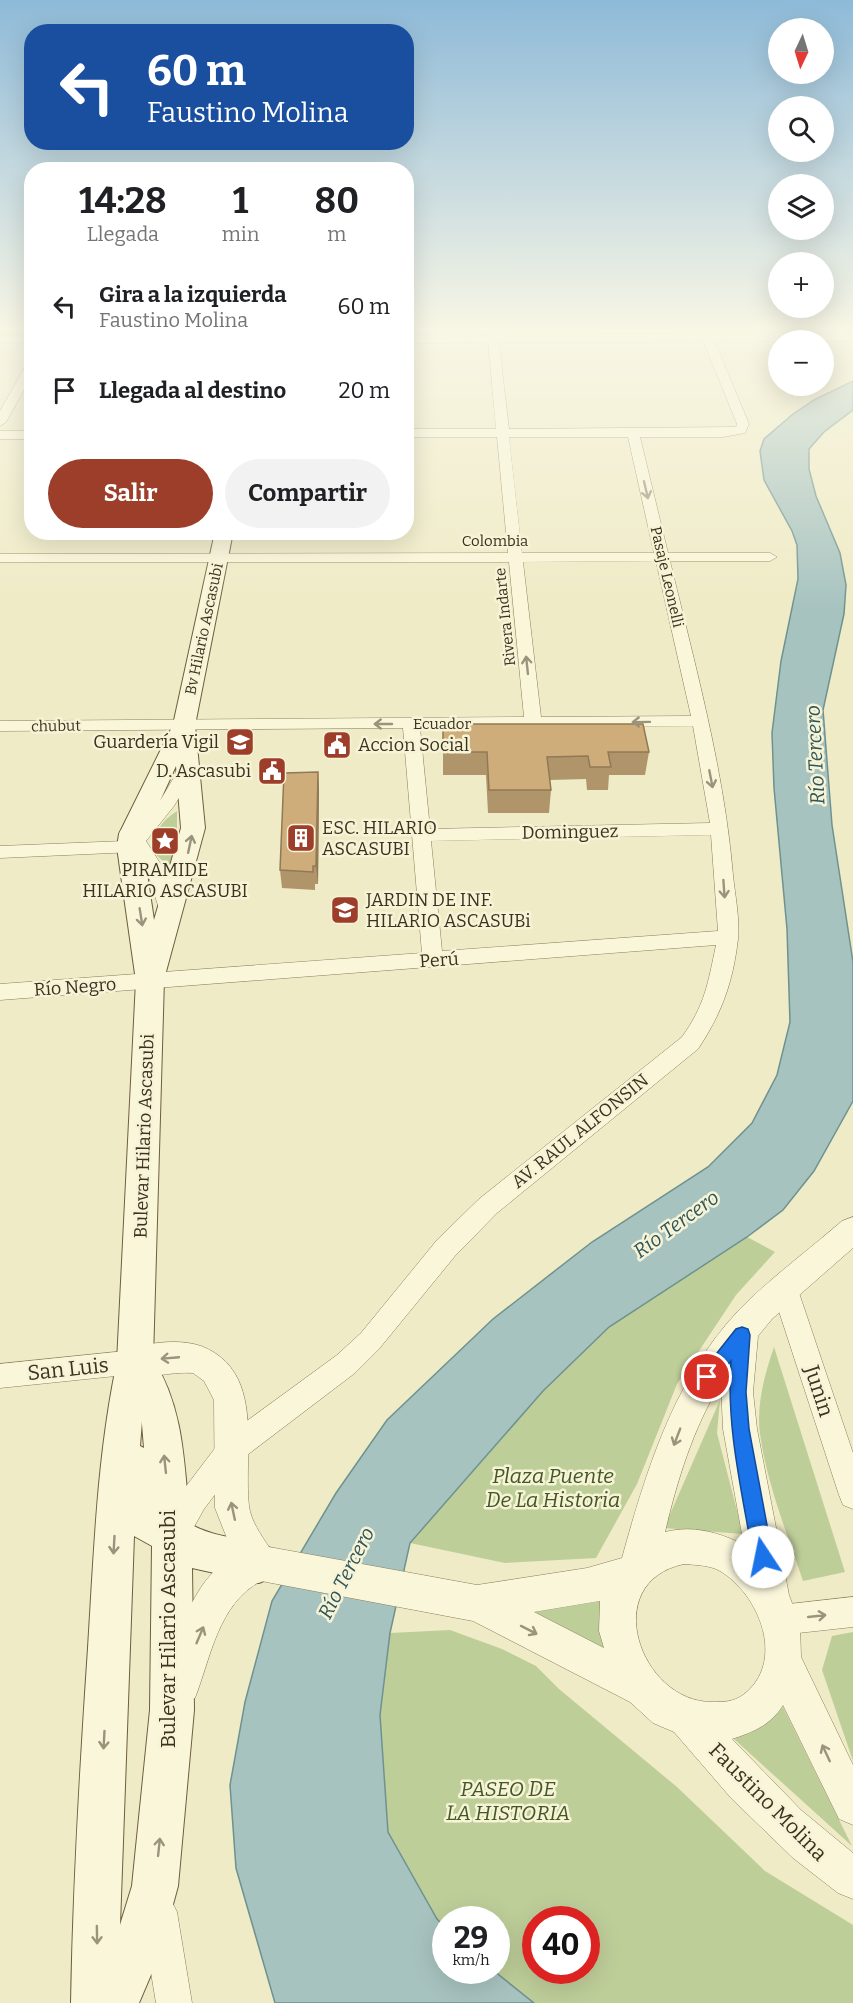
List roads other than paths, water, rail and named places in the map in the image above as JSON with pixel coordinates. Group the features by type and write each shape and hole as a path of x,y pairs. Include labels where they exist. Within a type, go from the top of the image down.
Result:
{"main road":[{"name":"Bv Hilario Ascasubi","path":"184,724 222,540"},
{"name":"Bulevar Hilario Ascasubi","path":"150,981 193,828 184,724"},
{"path":"133,840 184,724"},
{"name":"Bulevar Hilario Ascasubi","path":"96,2003 96,1895 117,1491 123,1421 135,1362 150,981 133,840"},
{"name":"Bulevar Hilario Ascasubi","path":"114,2003 135,1956 155,1886 172,1710 172,1538 161,1424 153,1392 135,1362"},
{"path":"123,1421 131,1435 135,1450 138,1511 148,1522 172,1538 201,1552 259,1563"}],"street":[{"name":"Rivera Indarte","path":"502,421 532,724"},
{"path":"414,434 723,433 741,430 741,421"},
{"name":"Pasaje Leonelli","path":"633,433 700,721"},
{"path":"0,435 24,435"},
{"name":"Colombia","path":"0,558 770,557"},
{"name":"Ecuador","path":"184,724 532,724 700,721"},
{"name":"AV. RAUL ALFONSIN","path":"172,1538 194,1499 232,1449 346,1364 370,1341 446,1248 488,1206 690,1043 708,1017 716,995 728,937 720,829 700,721"},
{"name":"chubut","path":"0,726 184,724"},
{"path":"411,724 420,835 434,960"},
{"path":"0,852 133,840 168,802 188,768"},
{"name":"Dominguez","path":"420,835 720,829"},
{"path":"0,839 133,840"},
{"path":"133,840 156,871 170,916"},
{"name":"Perú","path":"150,981 728,937"},
{"name":"Río Negro","path":"0,992 150,981"},
{"name":"Faustino Molina","path":"742,1335 737,1392 740,1429 784,1641 783,1662 775,1686 760,1705 740,1718 715,1723 689,1720 662,1707 640,1687 624,1660 616,1630 618,1602 633,1571 679,1432 697,1392 716,1363 742,1335 761,1309 853,1230"},
{"name":"Junin","path":"784,1287 853,1495"},
{"path":"135,1362 175,1356 197,1359 214,1368 225,1383 230,1400 231,1509 245,1542 259,1563"},
{"name":"San Luis","path":"0,1376 135,1362"},
{"path":"477,1603 587,1586 633,1571 659,1552 684,1546 710,1549 735,1560 757,1579 776,1609 853,1612"},
{"path":"172,1710 198,1638 221,1590 234,1577 259,1563 477,1603 640,1687"},
{"name":"Faustino Molina","path":"783,1662 829,1761 853,1805"},
{"name":"Faustino Molina","path":"689,1720 734,1773 832,1865 853,1878"},
{"path":"155,1886 174,2003"}],"water":[{"name":"Río Tercero","path":"784,421 838,421 824,432 809,449 809,469 816,496 840,553 846,585 844,614 823,710 832,825 853,962 853,1101 814,1171 783,1210 747,1237 609,1327 543,1391 410,1543 390,1633 380,1715 388,1832 432,1910 432,1984 510,1984 534,2003 275,2003 236,1868 230,1785 245,1702 272,1601 336,1493 387,1420 493,1319 592,1242 708,1167 752,1123 777,1075 790,1022 787,929 774,788 772,733 781,661 798,579 797,545 792,531 764,480 760,451 764,439"}],"place":[{"name":"Guardería Vigil","path":"240,742"},
{"name":"Accion Social","path":"337,745"},
{"name":"D. Ascasubi","path":"272,771"},
{"name":"ESC. HILARIO ASCASUBI","path":"301,838"},
{"name":"PIRAMIDE HILARIO ASCASUBI","path":"165,841"},
{"name":"JARDIN DE INF. HILARIO ASCASUBi","path":"345,910"}],"park label":[{"name":"Plaza Puente De La Historia","path":"553,1488"},
{"name":"PASEO DE LA HISTORIA","path":"508,1801"}]}
